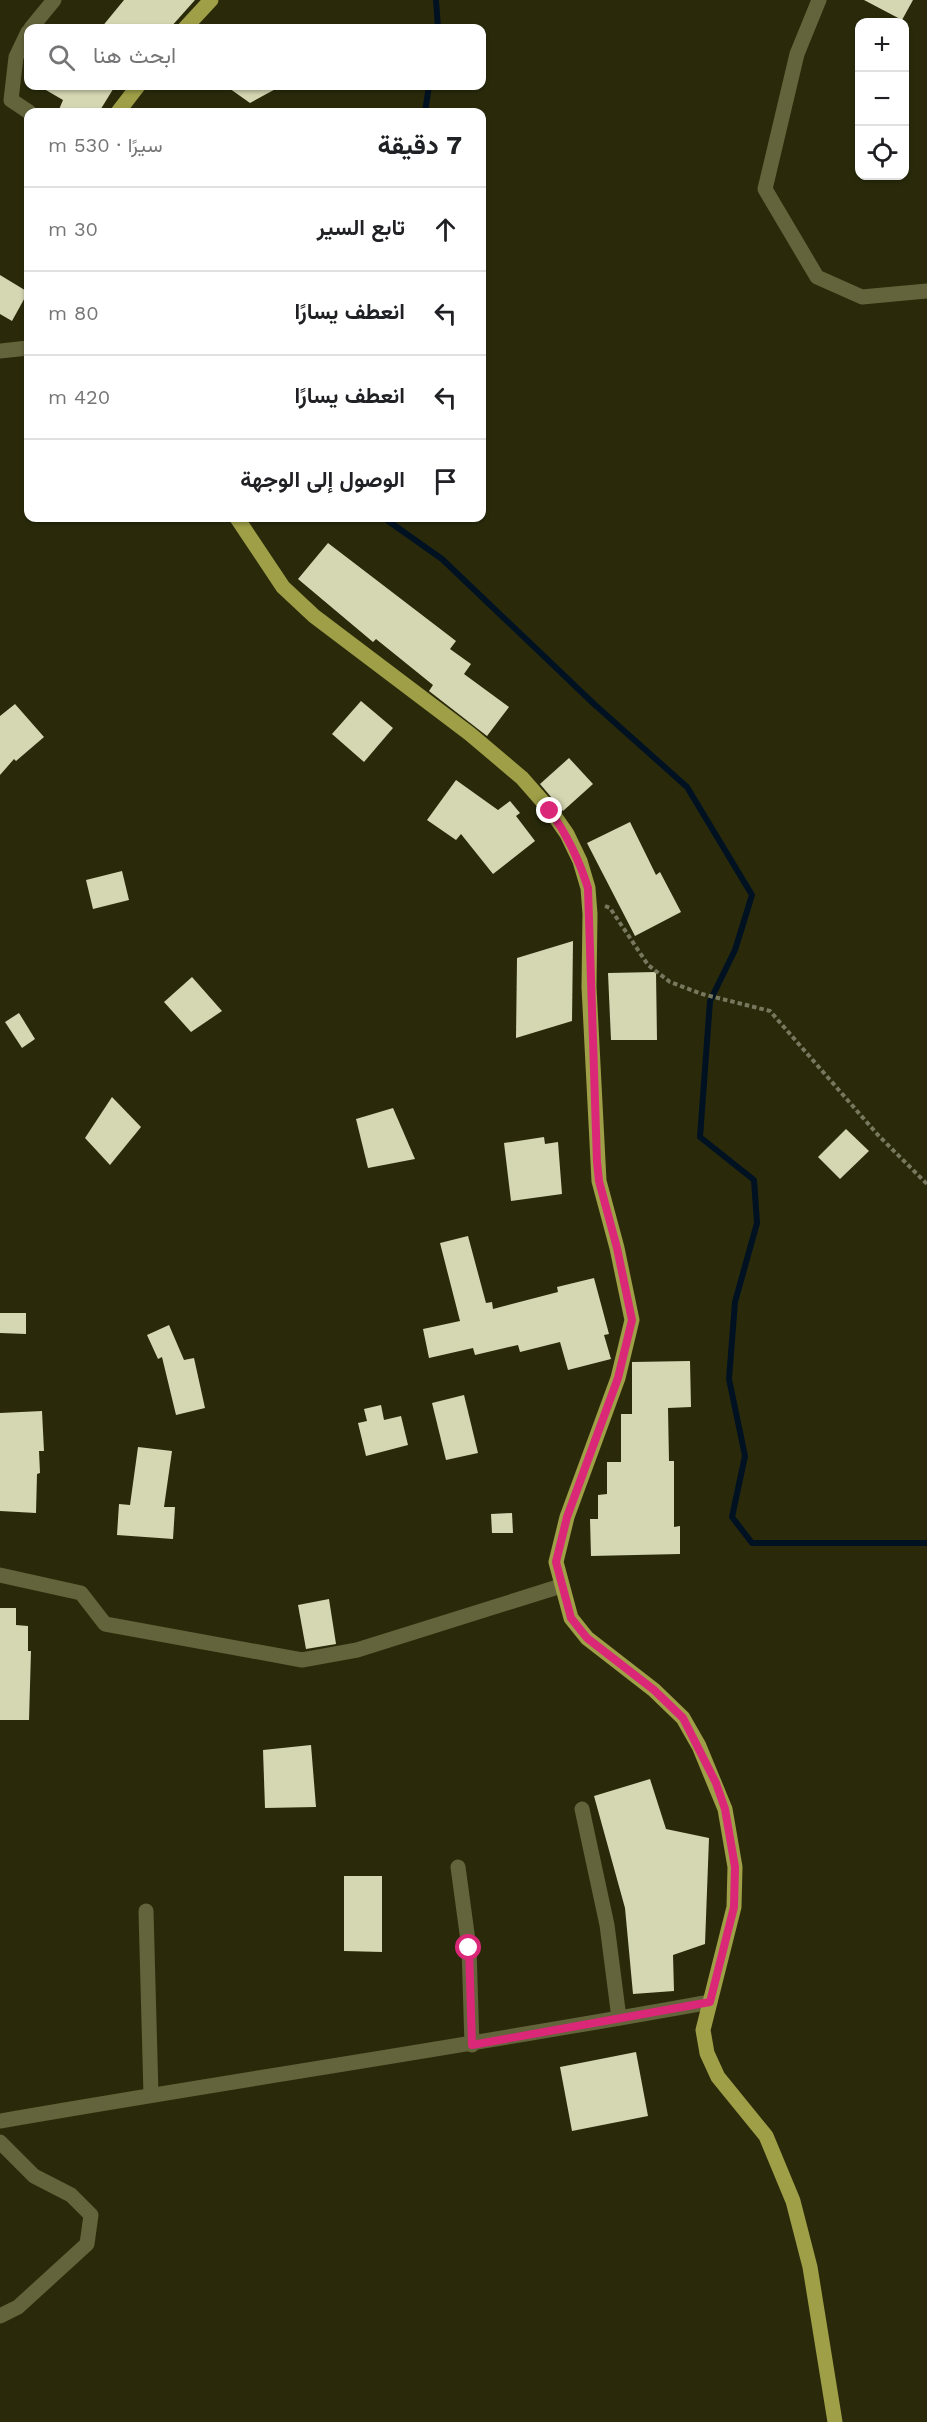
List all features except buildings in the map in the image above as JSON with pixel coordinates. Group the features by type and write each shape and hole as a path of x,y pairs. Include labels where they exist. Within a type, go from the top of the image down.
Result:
{"main road":[{"path":"190,24 211,0"},
{"path":"121,108 135,90"},
{"path":"240,522 283,587 314,616 470,734 522,778 567,834 580,861 589,899 589,987 599,1181 617,1248 632,1320 618,1378 559,1543 556,1562 571,1618 587,1638 654,1690 683,1718 716,1783 725,1809 735,1867 734,1907 703,2030 707,2053 718,2077 766,2136 794,2201 810,2267 835,2422"}],"street":[{"path":"35,24 54,0"},
{"path":"819,0 797,54 765,189 816,277 862,297 927,291"},
{"path":"24,42 16,57 10,100 24,109"},
{"path":"0,351 24,348"},
{"path":"0,1575 81,1593 105,1624 302,1660 357,1650 561,1586"},
{"path":"582,1809 607,1925 619,2018"},
{"path":"458,1867 469,1948 472,2045"},
{"path":"146,1911 151,2095"},
{"path":"0,2121 472,2045 710,2002"},
{"path":"0,2142 34,2176 71,2195 91,2215 87,2244 18,2307 0,2316"}],"path":[{"path":"589,899 610,908 648,965 670,982 702,994 770,1011 878,1135 927,1184"}],"waterway":[{"path":"436,0 438,24"},
{"path":"426,108 428,90"},
{"path":"390,522 442,559 594,704 687,787 752,895 735,950 710,1001 700,1137 754,1180 757,1223 735,1302 729,1379 745,1456 732,1517 752,1543 927,1543"}],"route":[{"path":"469,1948 472,2045 710,2002 734,1907 735,1867 725,1809 699,1746 683,1718 654,1690 587,1638 571,1618 562,1592 556,1562 567,1517 618,1378 632,1320 617,1248 599,1181 597,1162 589,987 588,888 580,861 567,834 550,811"}]}
